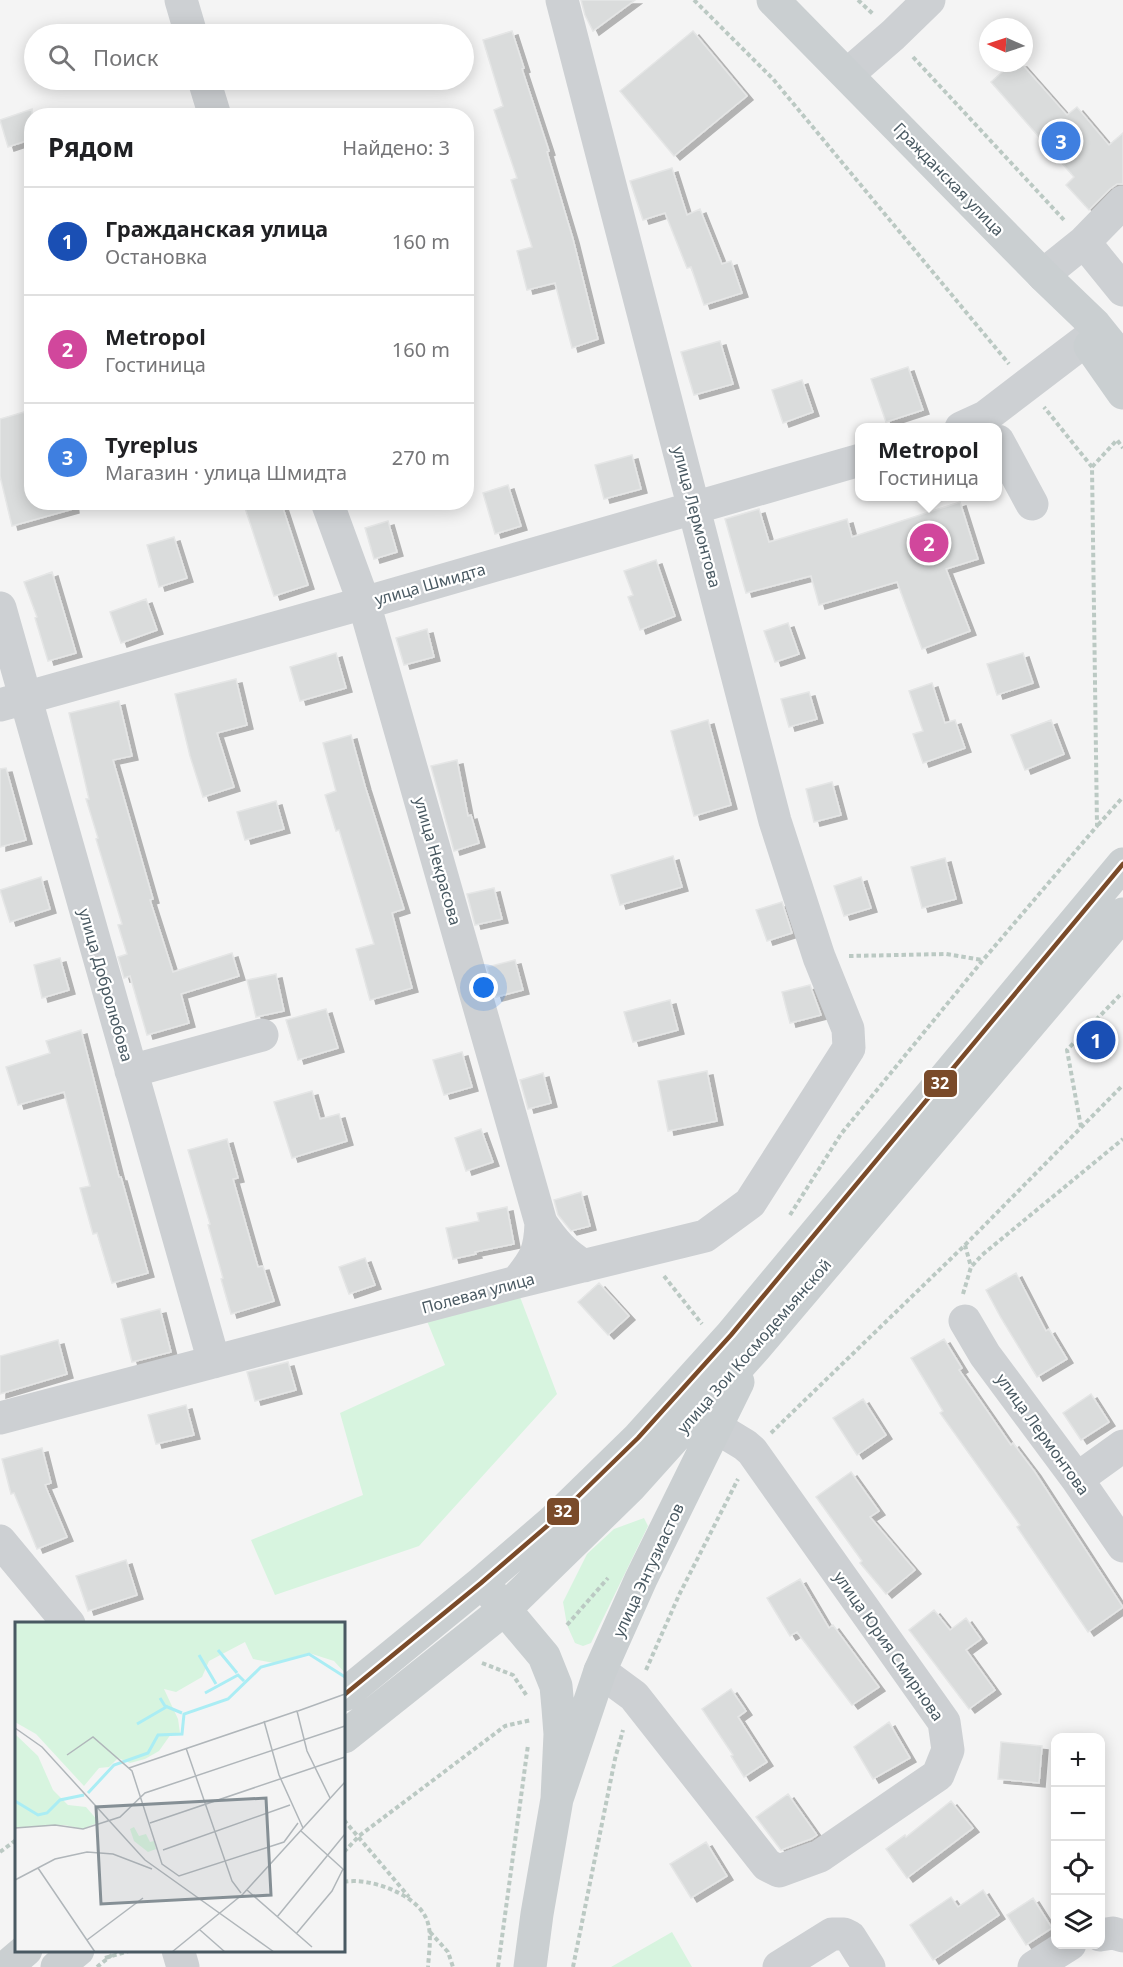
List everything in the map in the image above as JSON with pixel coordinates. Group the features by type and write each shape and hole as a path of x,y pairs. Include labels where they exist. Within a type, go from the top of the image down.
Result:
{"main road":[{"name":"Гражданская улица","path":"773,0 1095,325 1123,360"},
{"path":"1043,275 1123,393"},
{"name":"улица Зои Космодемьянской","path":"345,1694 482,1583 553,1521 638,1438 731,1335 1123,864"},
{"name":"улица Зои Космодемьянской","path":"345,1736 505,1609 630,1487 755,1348 1123,914"},
{"name":"улица Энтузиастов","path":"557,1799 600,1671 641,1579 755,1348"},
{"name":"улица Энтузиастов","path":"482,1583 544,1656 556,1686 560,1734 557,1799 530,1967"},
{"path":"6,1967 24,1952"},
{"path":"57,1967 76,1952"}],"street":[{"path":"181,0 188,24"},
{"name":"улица Лермонтова","path":"562,0 775,821 819,957 848,1029"},
{"path":"848,74 929,0"},
{"path":"207,90 213,108"},
{"path":"1043,275 1084,242 1123,202"},
{"path":"1084,242 1123,290"},
{"path":"989,423 1027,386 1086,340"},
{"path":"1002,456 1032,504"},
{"name":"улица Шмидта","path":"12,701 364,603 855,461"},
{"name":"улица Некрасова","path":"330,510 364,603 541,1223 554,1243 584,1266"},
{"name":"улица Добролюбова","path":"0,608 12,701 131,1071 214,1362"},
{"name":"Полевая улица","path":"0,1418 517,1282 705,1236 750,1203 849,1048 848,1029"},
{"path":"131,1071 262,1035"},
{"name":"улица Некрасова","path":"517,1282 537,1252 541,1223"},
{"name":"улица Лермонтова","path":"965,1321 985,1355 1077,1479 1123,1546"},
{"name":"улица Юрия Смирнова","path":"600,1671 634,1696 767,1865 779,1871 820,1856 938,1774 948,1750 944,1722 752,1451 745,1444 717,1428"},
{"path":"1077,1479 1123,1446"},
{"path":"0,1541 68,1622"},
{"path":"779,1967 832,1934 838,1933 850,1937 869,1967"},
{"path":"1105,1935 1123,1936"},
{"path":"1034,1967 1062,1949"},
{"path":"179,1952 183,1967"}],"path":[{"path":"694,0 772,79 1092,467 1097,826"},
{"path":"858,0 1084,242"},
{"path":"1092,467 1117,440 1123,448"},
{"path":"787,1220 841,1134 983,960 1123,797"},
{"path":"819,957 946,954 983,960"},
{"path":"1081,1127 1067,1050 1122,993"},
{"path":"965,1245 971,1267 982,1255 1123,1139"},
{"path":"644,1251 703,1325 710,1316"},
{"path":"567,1625 614,1570"},
{"path":"476,1664 482,1663 513,1675 527,1698"},
{"path":"345,1851 359,1836 505,1726 531,1719 530,1731"},
{"path":"498,1967 528,1743"},
{"path":"345,1821 426,1916 429,1931 428,1967"},
{"path":"0,1852 15,1841"},
{"path":"345,1882 354,1880 379,1884 411,1899"},
{"path":"429,1931 448,1952 453,1967"},
{"path":"97,1967 116,1952"}],"green space":[{"path":"520,1297 557,1394 419,1546 275,1595 251,1540 363,1495 340,1413 445,1365 427,1321"},
{"path":"644,1518 648,1526 591,1643 583,1646 575,1643 567,1625 563,1602 587,1554 614,1529"},
{"path":"672,1932 692,1967 611,1967"}],"building":[{"path":"581,0 635,0 593,31"},
{"path":"512,31 549,151 547,152 573,239 598,339 572,348 555,283 527,290 517,251 532,247 511,180 517,178 494,110 503,106 483,40"},
{"path":"693,31 747,96 674,156 620,91"},
{"path":"1002,72 1029,72 1067,115 1077,107 1109,145 1123,133 1123,184 1117,184 1110,189 1089,210 1066,185 1074,177 991,82"},
{"path":"24,112 24,142 8,147 0,120"},
{"path":"672,168 687,215 700,209 722,264 731,261 742,293 704,305 691,267 687,268 665,213 643,220 630,181"},
{"path":"720,341 733,384 694,395 681,352"},
{"path":"908,367 923,410 886,422 871,379"},
{"path":"802,380 813,412 783,423 772,390"},
{"path":"24,412 24,510 69,510 12,526 0,476 0,419"},
{"path":"632,455 641,489 604,499 595,465"},
{"path":"508,485 521,526 495,534 483,493"},
{"path":"960,502 978,559 946,569 970,631 922,649 897,582 819,605 811,576 746,593 725,519 759,509 769,542 847,519 852,537"},
{"path":"246,510 284,510 308,585 274,596"},
{"path":"388,521 397,552 374,559 365,528"},
{"path":"174,537 187,578 159,587 147,545"},
{"path":"656,560 675,616 640,630 628,597 633,595 624,571"},
{"path":"52,572 76,653 48,661 35,618 37,617 24,582"},
{"path":"146,599 157,630 121,643 110,612"},
{"path":"788,623 799,654 775,662 764,631"},
{"path":"427,629 434,657 404,665 396,638"},
{"path":"336,653 346,688 300,701 290,667"},
{"path":"1023,653 1033,683 997,695 987,664"},
{"path":"236,679 247,725 217,733 234,787 203,797 175,694"},
{"path":"932,683 945,723 955,720 965,748 923,763 913,734 923,731 909,691"},
{"path":"809,692 817,719 789,727 781,699"},
{"path":"119,701 132,756 113,760 153,899 150,900 173,972 232,953 239,976 181,994 189,1023 147,1035 130,976 124,978 118,957 127,954 118,925 122,924 96,839 98,838 86,799 89,799 69,713"},
{"path":"708,720 731,805 694,816 671,731"},
{"path":"1051,720 1064,754 1025,770 1011,735"},
{"path":"351,735 404,909 392,913 412,988 370,1000 356,949 374,944 339,830 336,831 325,795 336,791 323,743"},
{"path":"457,760 468,816 471,815 479,843 454,851 431,766"},
{"path":"6,768 26,840 0,847 0,769"},
{"path":"832,782 841,815 814,822 806,789"},
{"path":"276,801 284,829 245,840 237,812"},
{"path":"673,856 682,887 620,905 611,875"},
{"path":"945,858 956,899 922,908 911,867"},
{"path":"41,877 50,909 10,922 0,890"},
{"path":"861,877 871,908 844,916 834,886"},
{"path":"494,888 502,919 475,925 467,894"},
{"path":"782,902 792,933 767,941 756,910"},
{"path":"60,958 69,990 42,998 34,965"},
{"path":"515,960 523,990 496,997 487,967"},
{"path":"276,974 284,1011 256,1017 247,980"},
{"path":"810,985 821,1015 790,1023 782,992"},
{"path":"670,1000 678,1030 633,1042 624,1012"},
{"path":"326,1009 338,1048 298,1060 286,1020"},
{"path":"81,1030 119,1177 121,1177 148,1273 112,1283 97,1233 93,1234 80,1188 90,1186 64,1092 18,1105 6,1067 50,1053 46,1041"},
{"path":"462,1052 472,1087 444,1095 433,1060"},
{"path":"707,1071 717,1121 668,1131 658,1081"},
{"path":"543,1073 551,1103 528,1109 520,1080"},
{"path":"312,1091 320,1119 339,1114 347,1141 292,1158 274,1102"},
{"path":"481,1129 493,1162 466,1171 455,1138"},
{"path":"227,1139 238,1178 233,1179 258,1267 263,1266 274,1301 231,1314 208,1225 210,1224 188,1150"},
{"path":"581,1192 590,1226 571,1231 558,1215 554,1200"},
{"path":"507,1207 514,1244 453,1259 446,1228 479,1221 477,1213"},
{"path":"365,1258 375,1285 349,1294 339,1267"},
{"path":"1016,1273 1046,1331 1049,1329 1067,1359 1037,1377 986,1290"},
{"path":"599,1283 629,1316 608,1335 578,1302"},
{"path":"160,1309 171,1352 132,1362 121,1319"},
{"path":"944,1339 962,1368 959,1370 1011,1445 1013,1443 1035,1472 1123,1607 1088,1632 1017,1527 1020,1525 940,1413 943,1411 911,1358"},
{"path":"58,1340 67,1374 0,1394 0,1356"},
{"path":"288,1362 296,1390 255,1401 247,1372"},
{"path":"1091,1394 1109,1422 1081,1440 1063,1413"},
{"path":"863,1399 886,1435 857,1455 833,1418"},
{"path":"186,1405 194,1435 156,1444 148,1415"},
{"path":"42,1448 51,1483 45,1485 67,1537 37,1549 14,1493 11,1494 2,1459"},
{"path":"851,1472 879,1511 870,1517 915,1570 886,1594 860,1563 862,1561 816,1497"},
{"path":"126,1560 137,1595 88,1611 76,1576"},
{"path":"800,1579 829,1628 833,1625 879,1687 852,1705 797,1632 790,1636 767,1598"},
{"path":"934,1610 950,1630 966,1618 981,1639 966,1650 995,1690 969,1709 909,1630"},
{"path":"731,1689 746,1711 738,1717 767,1762 744,1777 731,1756 733,1755 702,1709"},
{"path":"889,1722 910,1758 873,1779 854,1747"},
{"path":"1001,1742 1042,1746 1039,1783 998,1779"},
{"path":"788,1794 817,1835 781,1850 756,1817"},
{"path":"951,1801 973,1828 907,1878 886,1849 905,1835 906,1837"},
{"path":"706,1842 727,1876 691,1898 670,1864"},
{"path":"983,1890 999,1915 933,1960 910,1925 951,1897 958,1907"},
{"path":"1033,1898 1051,1929 1026,1945 1007,1915"}],"transit line":[{"name":"32","path":"345,1694 553,1521 638,1438 731,1335 1123,864"}],"place":[{"name":"Tyreplus","path":"1061,141"},
{"name":"Metropol","path":"929,543"},
{"name":"Гражданская улица","path":"1096,1040"}]}
